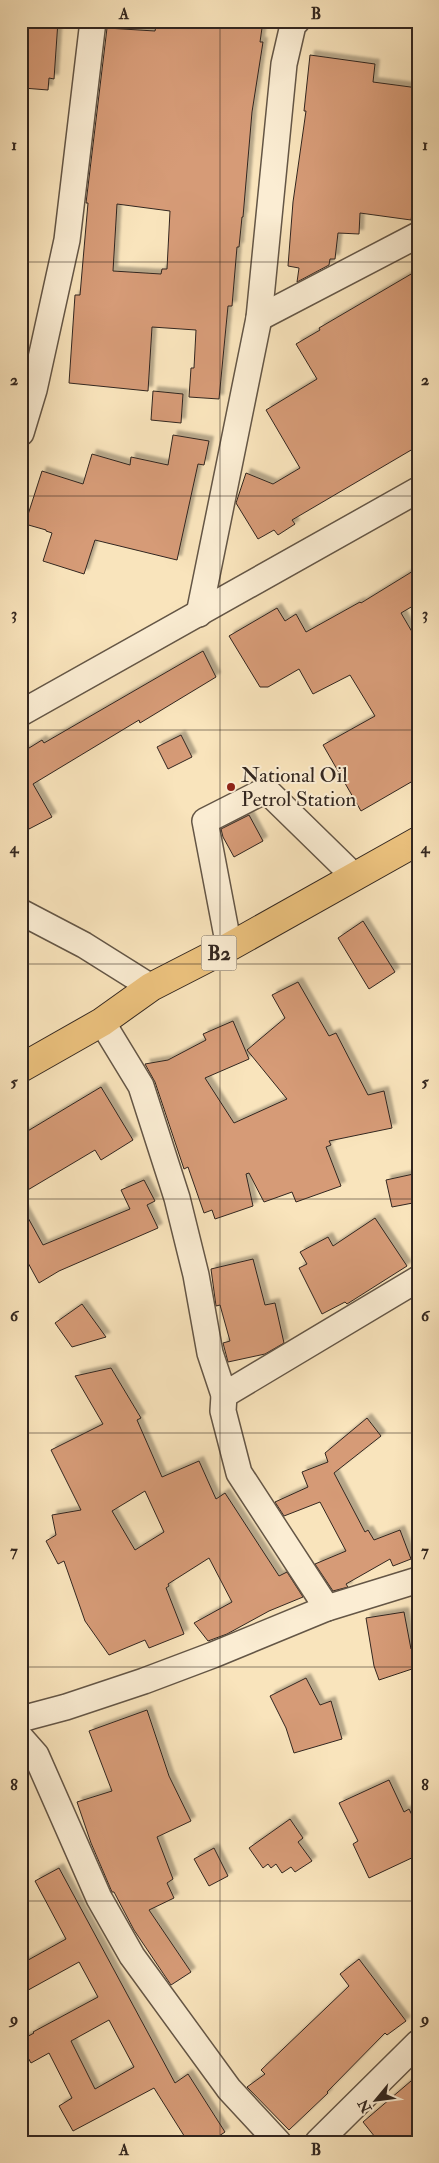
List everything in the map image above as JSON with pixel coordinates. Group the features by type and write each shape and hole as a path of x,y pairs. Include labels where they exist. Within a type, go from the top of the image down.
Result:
{"highway":[{"name":"B2","path":"21,1068 102,1022 152,987 229,947 418,841"}],"street":[{"path":"21,433 34,390 68,240 93,21"},
{"path":"199,614 259,318 284,64 293,25 297,21"},
{"path":"259,318 418,235"},
{"path":"21,713 418,490"},
{"path":"229,947 205,822 266,790 354,876"},
{"path":"21,912 84,945 152,987"},
{"path":"102,1022 136,1078 177,1198 196,1275 210,1354 224,1395 223,1411 239,1473 327,1608"},
{"path":"224,1395 418,1279"},
{"path":"21,1719 66,1707 144,1681 327,1608 418,1580"},
{"path":"21,1738 36,1755 99,1898 132,1956 229,2089 278,2142"},
{"path":"318,2142 418,2042"}],"building":[{"path":"21,21 58,21 54,79 49,78 48,90 23,88 24,81 21,81"},
{"path":"157,21 263,21 260,42 263,42 252,112 243,217 239,247 237,247 232,306 228,306 219,399 189,397 191,368 194,368 196,330 152,327 148,391 69,383 75,295 80,295 88,203 86,203 107,28 155,31","holes":["117,204 170,211 167,269 162,269 161,274 113,271"]},
{"path":"310,55 375,64 373,82 418,88 418,207 413,208 411,220 360,213 359,234 338,233 335,259 330,259 329,265 297,282 299,268 288,266 293,202 306,111 304,111"},
{"path":"418,270 418,446 292,520 295,524 278,535 274,530 258,539 236,503 246,473 273,484 300,468 266,410 317,379 296,344 320,330 319,328"},
{"path":"153,391 183,394 181,423 151,420"},
{"path":"173,435 209,441 204,465 198,464 177,560 95,540 84,574 43,561 52,533 25,524 42,471 83,484 92,454 130,465 131,457 168,465"},
{"path":"418,568 418,603 401,613 418,642 418,778 361,811 323,745 375,716 350,675 313,694 299,669 268,687 260,687 229,636 277,608 285,621 296,614 306,632 361,603"},
{"path":"203,651 216,677 140,723 139,720 33,784 52,817 29,829 21,815 21,753 42,740 44,743"},
{"path":"181,735 192,757 168,769 157,747"},
{"path":"249,815 263,841 234,857 223,837 221,829"},
{"path":"363,921 395,972 369,989 338,938"},
{"path":"298,982 329,1036 336,1033 368,1095 384,1091 392,1128 329,1141 331,1145 326,1147 341,1186 296,1202 292,1192 264,1202 249,1173 246,1174 253,1206 215,1219 212,1210 204,1213 188,1167 184,1169 155,1082 145,1064 168,1060 206,1040 203,1034 233,1021 249,1059 205,1078 234,1123 287,1099 247,1050 285,1018 272,995"},
{"path":"101,1087 133,1140 101,1160 95,1150 21,1194 21,1135"},
{"path":"418,1173 418,1202 392,1207 386,1180"},
{"path":"144,1180 155,1201 147,1205 158,1228 59,1271 39,1283 21,1250 21,1205 43,1245 130,1209 121,1190"},
{"path":"375,1218 407,1266 347,1304 345,1302 322,1314 299,1268 307,1264 300,1252 328,1237 333,1246"},
{"path":"253,1259 265,1305 275,1303 284,1343 265,1354 228,1362 223,1343 230,1341 220,1305 216,1306 211,1269"},
{"path":"82,1304 106,1337 72,1347 55,1323"},
{"path":"111,1368 141,1418 137,1420 162,1477 199,1461 216,1499 225,1493 279,1576 287,1572 303,1597 269,1611 227,1634 208,1641 194,1623 232,1602 209,1558 168,1584 169,1586 166,1588 184,1634 149,1648 145,1640 109,1655 85,1621 64,1561 58,1564 46,1541 56,1535 52,1515 81,1510 51,1450 103,1424 75,1376","holes":["145,1491 164,1532 135,1550 112,1511"]},
{"path":"367,1418 381,1436 334,1473 365,1532 368,1530 374,1540 400,1530 411,1559 393,1566 390,1559 346,1584 348,1587 333,1591 315,1564 346,1551 320,1502 284,1516 275,1502 308,1487 302,1472 328,1462 325,1453"},
{"path":"404,1612 411,1649 418,1647 418,1667 379,1680 374,1666 366,1618"},
{"path":"306,1678 320,1705 331,1701 342,1739 294,1753 286,1728 270,1696"},
{"path":"147,1710 169,1776 191,1821 157,1837 173,1879 167,1883 174,1898 149,1910 191,1972 171,1985 134,1930 114,1892 112,1892 91,1843 77,1802 112,1791 89,1731"},
{"path":"389,1780 404,1812 409,1809 418,1827 418,1855 369,1878 353,1844 358,1841 339,1803"},
{"path":"290,1819 303,1838 298,1842 312,1861 295,1872 291,1867 282,1873 276,1864 271,1868 268,1864 263,1868 249,1848"},
{"path":"214,1848 228,1876 209,1886 194,1859"},
{"path":"59,1868 175,2083 188,2074 225,2132 210,2142 188,2142 154,2088 73,2131 59,2106 72,2098 49,2053 31,2063 21,2045 21,2040 98,1997 79,1962 21,1994 21,1964 66,1939 35,1881","holes":["109,2020 134,2067 95,2089 71,2041"]},
{"path":"359,1959 406,2021 387,2035 385,2033 328,2093 289,2130 247,2087 265,2074 261,2070 349,1986 340,1974"},
{"path":"418,2075 418,2142 379,2142 363,2122"}],"place":[{"name":"National Oil Petrol Station","path":"231,787"}]}
